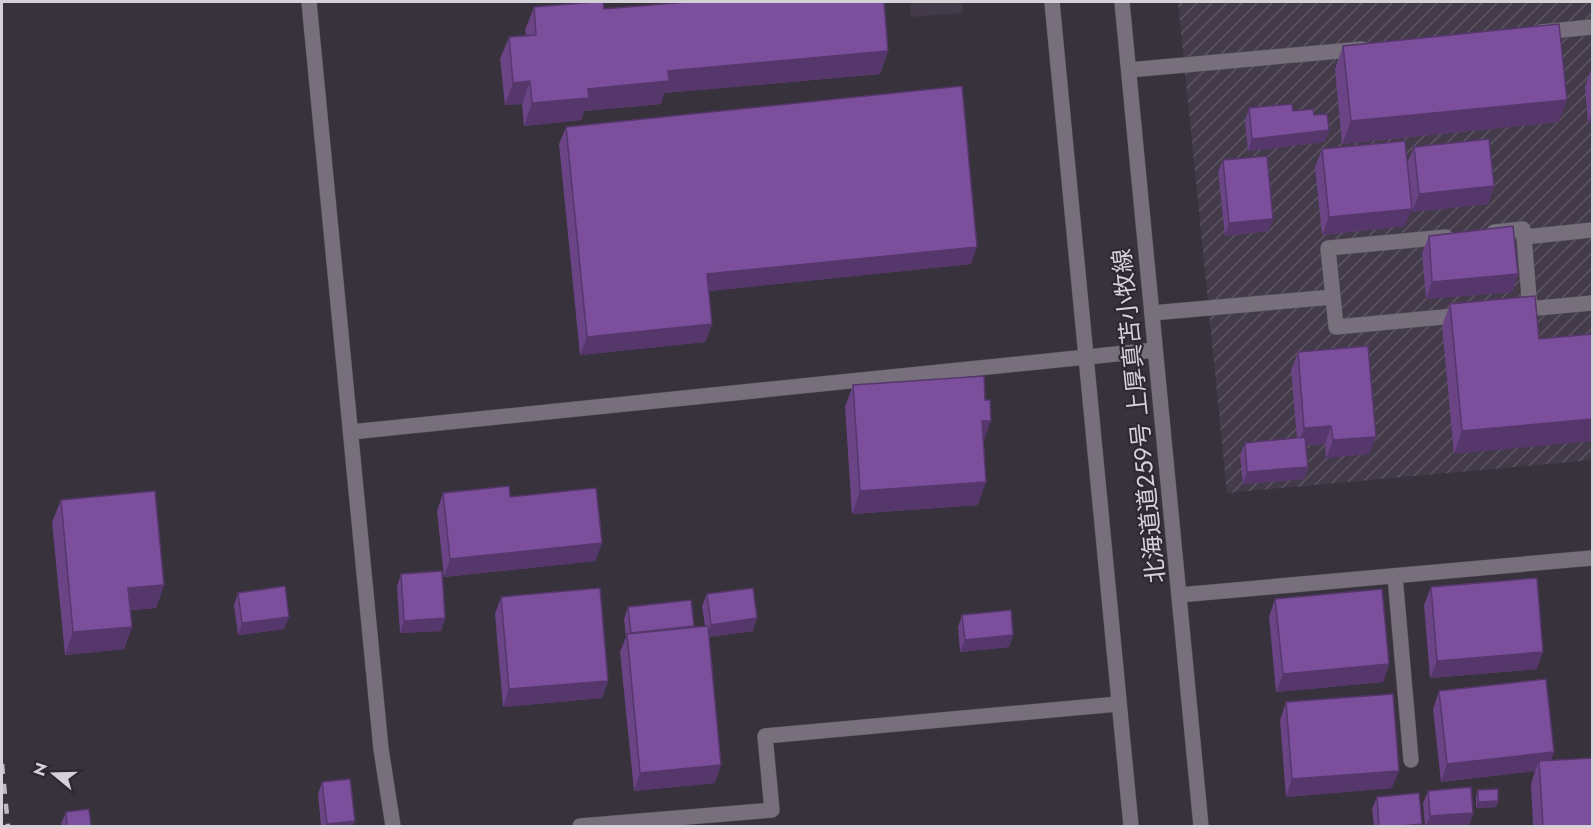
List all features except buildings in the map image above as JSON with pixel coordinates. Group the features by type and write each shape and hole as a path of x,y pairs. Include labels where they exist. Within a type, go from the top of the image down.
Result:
{"main road":[{"path":"309,2 381,749 393,826"},
{"name":"北海道道259号 上厚真苫小牧線","path":"1052,2 1131,826"},
{"name":"北海道道259号 上厚真苫小牧線","path":"1122,2 1201,826"},
{"path":"1521,34 1593,27"},
{"path":"1129,70 1378,47"},
{"path":"1530,309 1523,230 1328,248 1336,327 1490,312 1530,309 1593,303"},
{"path":"1524,237 1593,230"},
{"path":"1152,313 1333,297"},
{"path":"351,432 1155,350"},
{"path":"1179,595 1593,558"},
{"path":"1395,576 1411,760"},
{"path":"580,826 772,810 765,736 1119,704"}],"shaded area":[{"path":"910,2 962,2 963,13 911,17"},
{"path":"1178,2 1592,2 1592,460 1227,493"}],"railway":[{"path":"2,764 8,826"}]}
